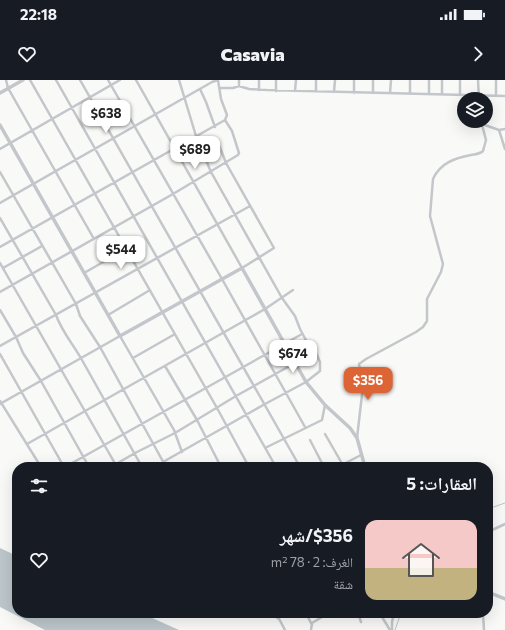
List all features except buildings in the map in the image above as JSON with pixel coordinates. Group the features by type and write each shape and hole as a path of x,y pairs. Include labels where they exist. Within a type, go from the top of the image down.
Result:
{"street":[{"path":"6,80 8,88 94,239"},
{"path":"0,93 23,80"},
{"path":"30,80 246,462"},
{"path":"56,80 273,462"},
{"path":"80,80 297,462"},
{"path":"108,80 198,236 305,428"},
{"path":"0,149 120,80"},
{"path":"136,80 306,382 325,405 342,420 357,438 364,462"},
{"path":"0,172 76,304 80,316 124,389 163,462 246,414 306,382 320,371 316,353 302,334 295,316 282,298 258,258 211,172 196,136 179,80"},
{"path":"0,202 200,89 211,81 218,80 221,98 227,115 225,120 0,247"},
{"path":"239,80 239,86"},
{"path":"259,80 259,90"},
{"path":"276,80 276,91"},
{"path":"296,80 296,91"},
{"path":"316,80 316,91"},
{"path":"334,92 335,80"},
{"path":"354,80 354,93"},
{"path":"373,80 373,93"},
{"path":"390,94 391,80"},
{"path":"410,80 410,93"},
{"path":"429,94 430,80"},
{"path":"442,80 442,94"},
{"path":"460,80 460,92"},
{"path":"478,80 478,92"},
{"path":"496,80 496,96"},
{"path":"219,88 234,88 239,86 259,90 276,91 457,95"},
{"path":"200,89 215,127"},
{"path":"493,96 505,96"},
{"path":"0,292 194,182 239,154 232,131 225,120"},
{"path":"0,125 175,433 182,452"},
{"path":"493,127 499,130 505,129"},
{"path":"357,438 363,386 358,364 416,332 426,324 428,317 427,299 441,272 443,264 430,216 433,179 435,174 442,165 449,161 479,154 483,151 486,140 483,128"},
{"path":"499,130 505,149"},
{"path":"38,462 1,403 182,300 242,268 274,248 226,163 217,140"},
{"path":"0,346 250,206"},
{"path":"0,218 56,315 63,332 81,358 140,462"},
{"path":"2,268 42,246"},
{"path":"84,273 126,249"},
{"path":"0,263 114,462"},
{"path":"108,315 150,290"},
{"path":"27,444 265,309 293,290"},
{"path":"0,310 86,462"},
{"path":"133,358 175,334"},
{"path":"74,462 302,334"},
{"path":"0,354 62,462"},
{"path":"122,462 135,453 175,433 236,396 295,363"},
{"path":"165,366 197,420 218,462"},
{"path":"265,448 323,419 325,405"},
{"path":"325,434 341,462"},
{"path":"310,440 321,462"},
{"path":"349,462 362,454"},
{"path":"493,530 505,524"},
{"path":"493,594 505,599"},
{"path":"277,618 280,620 285,630"},
{"path":"309,618 312,623 312,630"},
{"path":"312,623 320,618"},
{"path":"360,618 361,622"},
{"path":"382,618 391,630"},
{"path":"391,630 393,618"},
{"path":"483,618 484,630"}],"shaded area":[{"path":"0,548 12,554 12,613 0,607"},
{"path":"22,618 152,618 179,630 45,630"}],"waterway":[{"path":"493,507 505,503"},
{"path":"395,630 399,618"}]}
